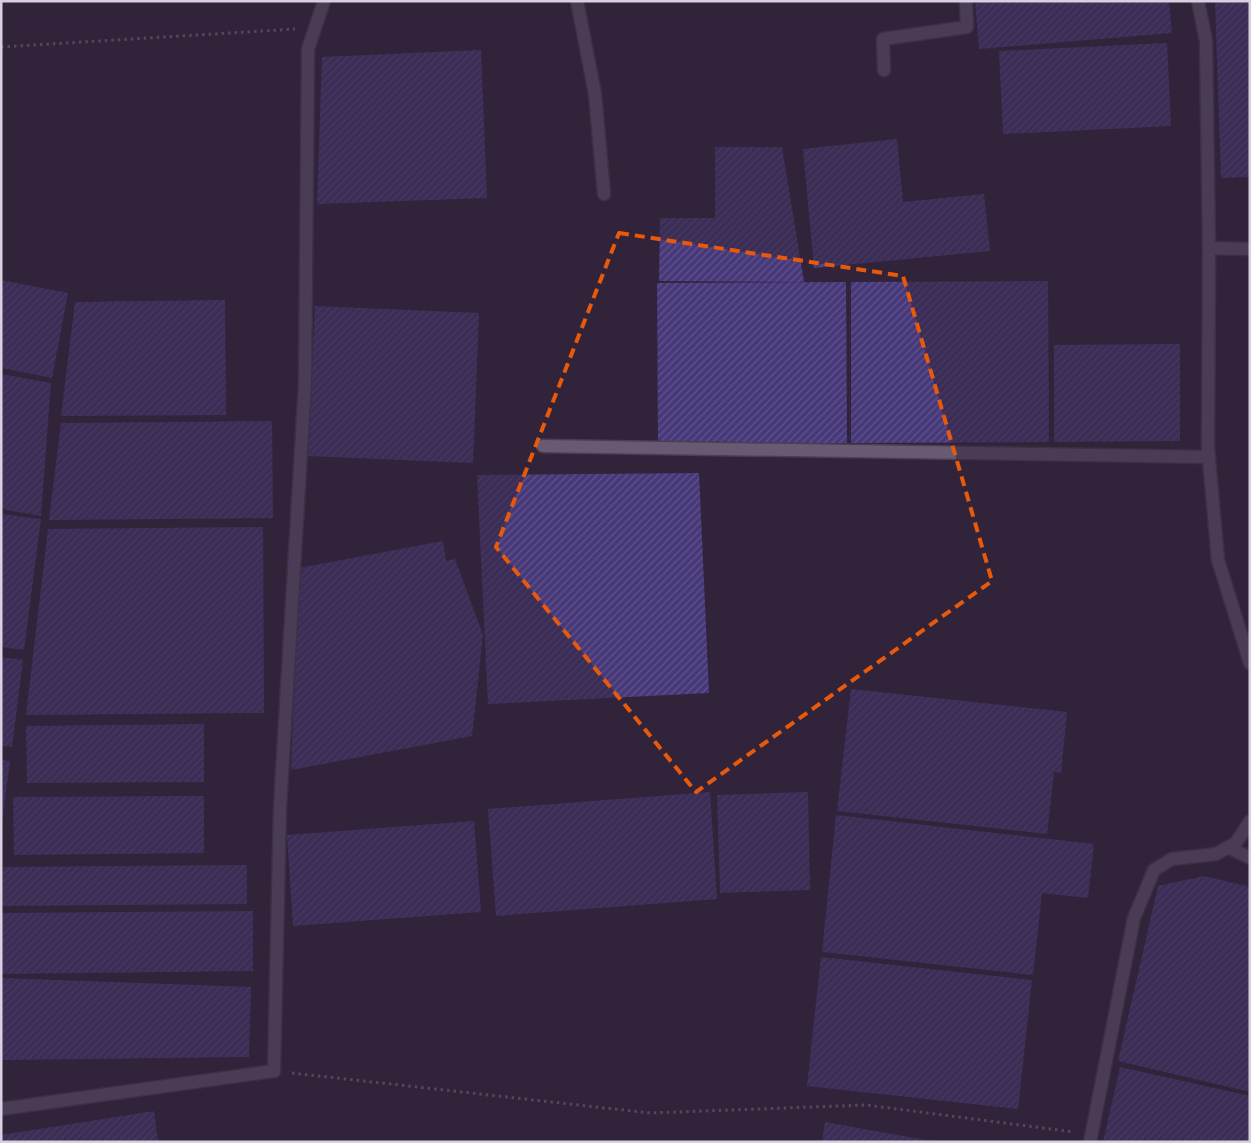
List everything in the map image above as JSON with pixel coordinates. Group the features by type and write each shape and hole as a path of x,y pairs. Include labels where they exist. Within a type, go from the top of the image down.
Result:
{"street":[{"path":"1,1109 274,1071 280,807 304,383 308,49 324,1"},
{"path":"577,1 595,94 604,194"},
{"path":"884,70 883,38 968,27 966,1"},
{"path":"1198,1 1206,41 1210,248 1208,457 1218,560 1250,663"},
{"path":"1210,248 1250,249"},
{"path":"543,446 1208,457"},
{"path":"1090,1138 1134,918 1154,870 1172,859 1216,854 1236,842 1250,821"},
{"path":"1228,847 1250,858"}],"path":[{"path":"1,48 315,28"},
{"path":"274,1071 650,1113 866,1105 1090,1138"}],"highlighted area":[{"path":"619,233 903,276 992,581 696,792 496,547"}],"building":[{"path":"975,1 1169,1 1172,33 979,49"},
{"path":"1215,1 1250,1 1250,177 1221,178"},
{"path":"1167,43 1171,126 1003,134 999,51"},
{"path":"481,50 487,198 317,204 322,57"},
{"path":"897,139 903,202 984,194 990,251 814,268 803,149"},
{"path":"715,147 782,147 804,282 659,281 660,218 715,218"},
{"path":"1,280 68,293 52,378 1,368"},
{"path":"1048,281 1049,442 851,443 851,282"},
{"path":"846,282 847,443 658,444 657,283"},
{"path":"225,300 226,415 61,416 75,302"},
{"path":"315,306 479,313 473,463 308,456"},
{"path":"1180,344 1180,441 1054,442 1054,345"},
{"path":"1,374 51,383 41,516 1,509"},
{"path":"272,421 273,518 49,520 61,423"},
{"path":"699,473 709,693 488,704 477,475"},
{"path":"1,514 41,519 24,650 1,647"},
{"path":"263,527 264,713 26,715 48,529"},
{"path":"443,541 446,561 455,559 483,635 472,736 291,770 299,568"},
{"path":"1,657 23,660 12,747 1,746"},
{"path":"851,689 1067,712 1061,773 1054,772 1047,834 837,811"},
{"path":"204,724 204,782 27,783 26,726"},
{"path":"1,760 10,761 2,822 1,822"},
{"path":"710,792 717,899 496,916 488,809"},
{"path":"808,792 810,890 720,893 717,795"},
{"path":"204,796 204,853 14,855 13,797"},
{"path":"836,815 1094,844 1088,898 1042,893 1033,975 822,952"},
{"path":"474,821 481,912 293,926 287,835"},
{"path":"247,865 247,904 3,906 3,867"},
{"path":"1204,876 1250,887 1250,1092 1118,1061 1158,886"},
{"path":"253,911 253,971 1,974 1,913"},
{"path":"821,957 1032,980 1018,1109 807,1086"},
{"path":"1,978 251,987 249,1057 1,1060"},
{"path":"1120,1067 1250,1096 1250,1142 1103,1142"},
{"path":"154,1111 158,1142 1,1142 1,1135"},
{"path":"825,1122 931,1141 931,1142 822,1142"}]}
